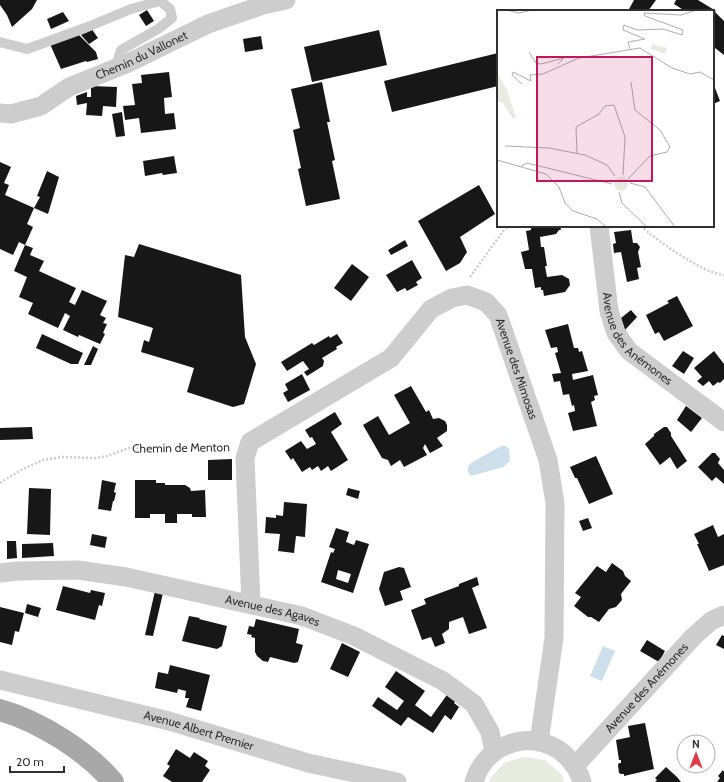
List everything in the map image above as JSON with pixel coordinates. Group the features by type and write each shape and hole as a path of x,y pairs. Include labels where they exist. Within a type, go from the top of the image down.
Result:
{"main road":[{"path":"0,710 11,713 59,736 103,770 113,782"}],"street":[{"name":"Chemin du Vallonet","path":"0,114 11,114 40,106 69,87 115,69 208,24 263,5 286,0"},
{"name":"Avenue des Anémones","path":"599,227 609,311 616,333 629,351 724,422"},
{"path":"251,604 245,458 250,442 391,358 431,309 452,298 466,295"},
{"name":"Avenue des Mimosas","path":"466,295 486,302 498,315 548,460 555,503 554,638 539,742"},
{"name":"Avenue des Agaves","path":"0,573 18,571 78,570 126,576 302,616 354,636 443,681 474,704 490,732 494,751"},
{"name":"Avenue des Anémones","path":"578,774 693,637 711,621 724,615"},
{"name":"Avenue Albert Premier","path":"0,680 169,721 308,763 397,782"},
{"path":"474,782 482,764 494,751 508,744 523,741 539,742 553,746 565,755 578,774"}],"lane":[{"path":"0,42 27,49 86,28 131,9 160,1 170,9 172,18 158,29 121,50 115,69"}],"path":[{"path":"466,295 468,280 508,227"},
{"path":"642,227 651,236 695,263 718,275 724,275"},
{"name":"Chemin de Menton","path":"0,483 43,460 55,458 102,457 129,448 230,449 250,442"}],"shaded area":[{"path":"524,757 545,760 562,775 564,782 489,782 489,780 504,763"}],"water":[{"path":"501,446 506,446 509,449 510,461 503,467 471,476 468,472 468,467 471,463"},
{"path":"603,646 615,651 602,681 590,676"}],"building":[{"path":"0,0 37,0 32,9 12,27 7,15 0,5"},
{"path":"634,0 656,0 649,10 629,10"},
{"path":"676,0 698,0 716,11 715,12 724,21 724,55 715,48 714,50 714,10 683,10 674,4"},
{"path":"147,10 154,21 146,26 139,15"},
{"path":"63,12 69,21 51,29 47,19"},
{"path":"91,28 98,38 89,44 81,35"},
{"path":"379,30 387,65 312,82 304,47"},
{"path":"78,34 96,52 98,59 86,61 61,69 50,44"},
{"path":"261,36 263,49 245,52 243,39"},
{"path":"497,53 497,86 392,112 384,81"},
{"path":"169,72 172,97 164,98 165,114 174,113 176,129 141,133 139,118 125,120 123,106 135,105 132,84 142,83 141,75"},
{"path":"322,82 330,122 327,122 335,160 332,161 340,199 306,206 298,169 301,168 293,130 300,128 291,89"},
{"path":"91,86 117,87 116,107 103,106 102,116 86,115 87,103 77,105 76,96 87,92 87,97 91,97"},
{"path":"714,88 720,101 714,104"},
{"path":"122,112 125,136 116,137 112,114"},
{"path":"174,156 177,173 163,175 162,173 145,176 143,161"},
{"path":"0,162 11,167 4,183 9,185 5,195 34,208 27,224 33,227 25,245 19,242 13,255 0,249"},
{"path":"47,171 59,177 48,214 34,208 40,197 37,196"},
{"path":"479,185 495,214 460,237 467,252 460,263 446,271 418,221"},
{"path":"531,227 560,227 561,230 559,230 556,234 540,237 541,247 544,247 547,277 562,275 569,279 570,285 565,292 544,296 541,287 535,288 532,269 525,269 521,252 529,250 526,231 531,230"},
{"path":"631,230 633,243 637,243 640,247 638,252 641,267 637,268 639,279 627,282 621,252 614,253 613,244 616,243 614,232"},
{"path":"405,240 408,246 391,255 388,250"},
{"path":"139,244 241,275 245,337 256,364 244,404 233,407 187,392 194,368 141,352 144,340 149,342 153,328 118,317 125,255 134,257"},
{"path":"25,245 33,248 30,255 44,261 39,271 76,288 69,302 75,305 82,290 107,301 100,315 106,318 103,323 107,324 103,333 105,334 100,344 79,335 78,337 63,330 70,316 65,313 58,328 28,314 33,303 19,297 27,277 14,271"},
{"path":"412,260 422,278 416,282 418,285 407,291 405,288 397,292 386,275"},
{"path":"352,264 369,277 351,301 334,288"},
{"path":"677,296 693,326 664,341 659,332 655,334 646,315 669,303 667,301"},
{"path":"631,310 637,317 625,330 621,318"},
{"path":"568,324 574,348 578,348 579,352 582,351 588,371 572,374 573,380 593,375 598,395 594,396 595,400 591,402 597,426 573,431 568,413 575,411 574,405 572,406 569,394 563,395 560,381 554,382 552,374 561,373 555,353 558,352 557,347 551,348 545,330"},
{"path":"42,334 83,353 78,364 71,364 36,348"},
{"path":"337,334 343,343 336,347 337,349 322,358 324,361 323,366 307,376 304,372 309,369 303,361 287,371 281,362 312,343 314,345 329,336 330,338"},
{"path":"93,346 98,349 91,365 84,365"},
{"path":"683,351 694,358 684,374 672,366"},
{"path":"714,351 724,364 724,379 720,383 718,382 713,386 709,381 703,386 697,381 702,377 694,368"},
{"path":"302,374 310,390 288,402 283,393 288,390 285,384"},
{"path":"411,386 426,412 429,410 433,419 439,418 445,421 447,431 437,438 443,446 430,453 425,444 423,448 427,455 404,467 400,460 391,466 388,460 382,458 363,425 378,416 389,435 410,423 394,395"},
{"path":"686,406 702,418 691,432 677,420"},
{"path":"335,412 342,424 331,432 348,460 331,471 328,466 321,471 318,466 312,470 310,467 302,472 293,458 291,460 285,451 301,441 307,449 316,444 305,430"},
{"path":"32,427 33,439 0,440 0,428"},
{"path":"664,427 667,427 687,461 677,469 670,457 660,465 645,444 654,436 654,434"},
{"path":"712,453 715,453 720,459 718,463 724,470 724,484 716,477 712,481 698,467"},
{"path":"596,456 613,494 589,504 577,478 575,478 570,467"},
{"path":"232,459 232,480 208,480 208,460"},
{"path":"102,480 116,483 114,492 116,493 111,511 98,509"},
{"path":"135,480 156,480 156,483 165,483 165,485 185,485 190,488 191,491 205,490 206,517 192,517 192,514 177,514 177,523 165,523 165,514 150,514 150,518 135,518"},
{"path":"29,488 51,489 50,535 27,534"},
{"path":"348,488 360,491 358,499 346,495"},
{"path":"284,502 307,504 305,537 296,536 294,553 278,551 280,534 265,533 266,517 276,518 276,515 283,516"},
{"path":"588,518 592,528 583,531 579,521"},
{"path":"713,525 718,537 724,534 724,565 709,571 694,534"},
{"path":"336,528 349,532 346,542 354,545 356,540 369,544 353,593 321,582 331,552 333,553 335,549 329,547","holes":["338,570 351,574 348,583 336,579"]},
{"path":"92,534 107,537 105,548 90,545"},
{"path":"7,541 16,541 17,558 7,559"},
{"path":"53,543 54,556 22,558 22,544"},
{"path":"612,563 623,571 625,576 631,581 621,594 622,600 616,607 609,609 599,622 591,617 588,617 574,606 581,597 575,593 597,566 606,572"},
{"path":"399,567 404,568 411,587 400,591 403,600 385,606 379,589 384,572"},
{"path":"477,577 479,585 472,588 487,628 469,634 463,617 449,622 449,629 442,634 445,643 435,647 431,637 422,640 411,610 426,604 424,599 459,586 459,584"},
{"path":"63,586 90,593 91,590 105,593 102,606 99,605 95,620 56,610"},
{"path":"155,591 163,593 153,636 145,635"},
{"path":"27,604 41,608 38,617 25,613"},
{"path":"0,607 24,613 19,632 15,631 12,645 0,642"},
{"path":"189,616 227,626 222,646 217,649 182,641"},
{"path":"256,619 299,629 296,643 303,645 298,662 294,663 270,657 268,662 263,661 257,656 255,652 255,638 251,637 252,635 247,634 249,626 254,627"},
{"path":"722,635 724,636 724,649 716,645"},
{"path":"647,640 665,651 659,662 640,651"},
{"path":"342,643 360,652 348,677 330,669"},
{"path":"170,665 210,675 201,711 186,707 189,698 185,698 186,691 178,689 177,693 155,688 158,672 168,674"},
{"path":"396,671 425,691 415,705 431,717 449,692 457,699 454,703 459,707 451,720 445,715 433,733 408,717 401,726 372,706 378,697 397,710 404,701 385,687"},
{"path":"645,723 654,769 624,776 624,774 619,773 618,765 621,763 621,760 619,760 616,740 630,737 628,726"},
{"path":"176,749 190,758 194,752 208,761 205,766 210,770 202,782 172,782 163,776 170,766 167,764"},
{"path":"666,767 681,782 655,782 657,780 655,778"},
{"path":"723,770 724,782 717,782 720,778 718,776"}]}
